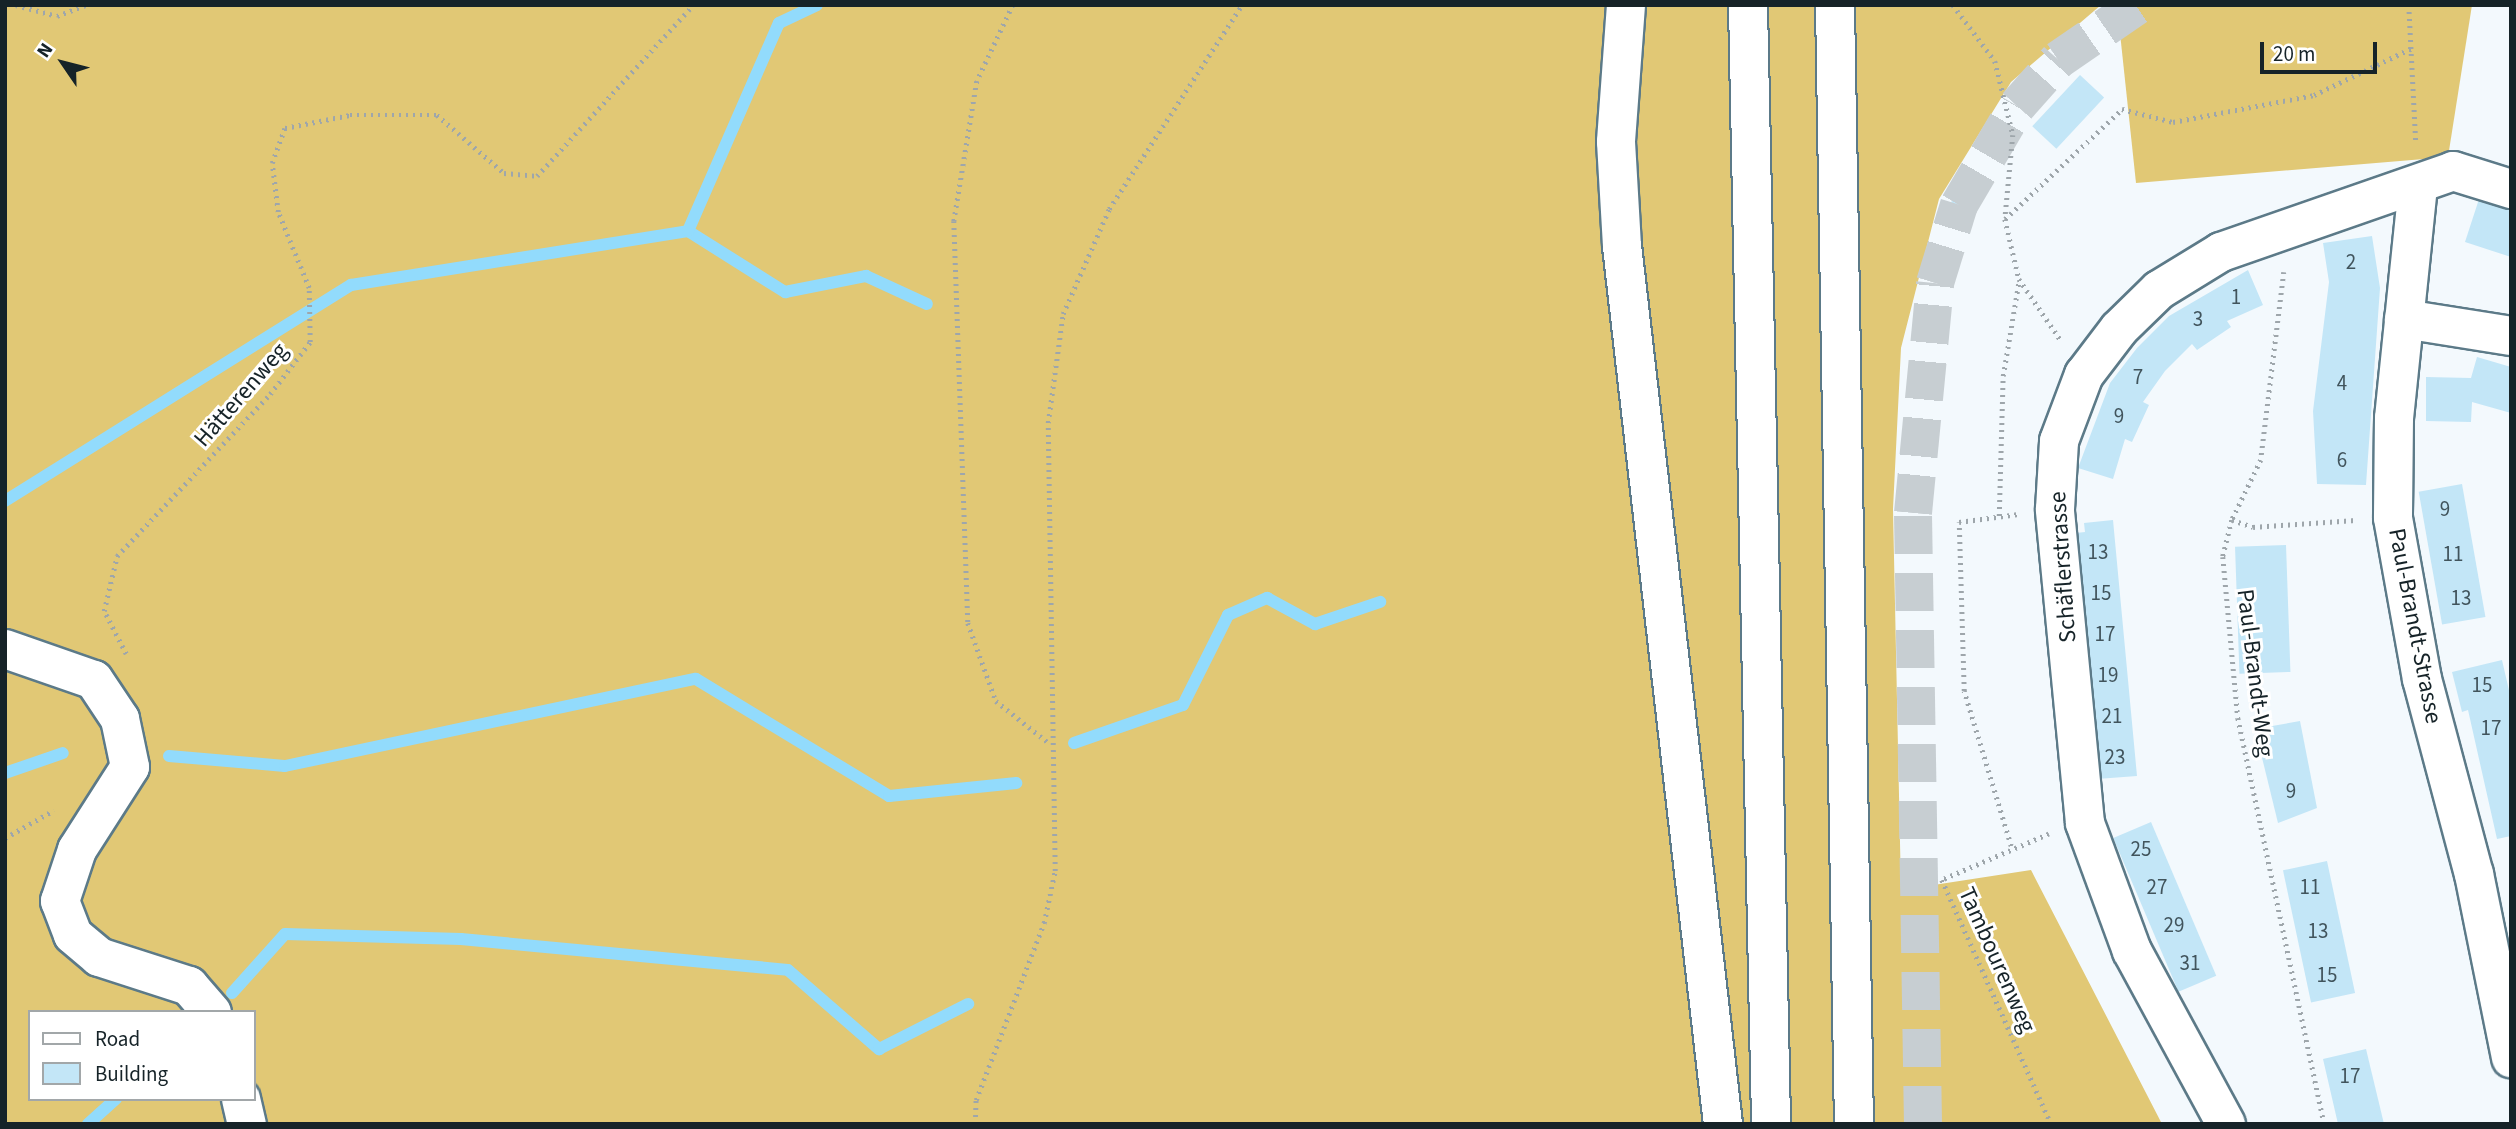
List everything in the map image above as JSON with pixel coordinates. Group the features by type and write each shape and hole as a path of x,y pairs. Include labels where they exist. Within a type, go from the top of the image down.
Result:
{"main road":[{"path":"1626,5 1616,142 1622,246 1723,1124"},
{"path":"1748,5 1771,1124"},
{"path":"1835,5 1854,1124"},
{"name":"Schäflerstrasse","path":"2226,1124 2132,951 2085,823 2056,509 2059,441 2084,375 2159,290 2221,252 2454,171 2511,189"},
{"name":"Paul-Brandt-Strasse","path":"2417,186 2404,319 2393,518 2422,679 2474,874 2511,1058"},
{"path":"2404,319 2511,336"},
{"path":"5,649 94,680 120,719 130,767 77,850 60,901 73,935 99,957 189,986 210,1010"},
{"path":"241,1101 247,1124"}],"path":[{"path":"16,5 57,16 86,5"},
{"name":"Hätterenweg","path":"132,667 104,611 117,555 271,394 310,342 309,288 278,212 272,163 285,128 350,115 437,115 504,173 537,176 693,5"},
{"path":"1013,5 977,80 954,221 968,623 996,701 1051,744"},
{"path":"975,1124 976,1100 1044,923 1055,871 1048,423 1063,314 1109,209 1242,5"},
{"path":"1952,5 1995,61 2013,135 2005,219 2019,279 2084,375"},
{"path":"2409,5 2417,186"},
{"path":"2005,219 2090,142 2122,109 2173,122 2314,95 2412,48"},
{"name":"Paul-Brandt-Weg","path":"2289,228 2261,460 2232,520 2222,557 2238,718 2324,1124"},
{"path":"1999,516 2003,376 2019,279"},
{"path":"2011,846 1964,691 1959,522 2056,509"},
{"path":"2232,520 2253,527 2393,518"},
{"name":"Tambourenweg","path":"2051,1124 1942,880 2011,846 2085,823"}],"shaded area":[{"path":"5,5 2101,5 2011,82 1939,199 1901,348 1893,509 1901,890 2031,870 2162,1124 5,1124"},
{"path":"2117,5 2472,5 2448,157 2136,183"}],"building":[{"path":"2080,75 2104,98 2056,149 2032,126"},
{"path":"1955,191 1970,196 1960,227 1945,222"},
{"path":"2480,196 2511,206 2511,257 2465,242"},
{"path":"2372,236 2380,288 2366,485 2317,484 2313,411 2329,282 2323,243"},
{"path":"2248,270 2263,305 2227,321 2231,327 2197,350 2192,344 2165,371 2143,402 2149,405 2132,442 2125,439 2113,479 2078,468 2110,383 2137,348 2169,316"},
{"path":"2477,357 2511,367 2511,413 2472,402 2471,422 2426,421 2426,377 2471,378"},
{"path":"2462,484 2485,617 2442,625 2419,492"},
{"path":"2113,520 2137,776 2097,779 2076,533 2085,532 2084,523"},
{"path":"2286,545 2290,672 2239,674 2235,547"},
{"path":"2502,660 2511,699 2511,836 2497,839 2468,710 2462,712 2452,672"},
{"path":"2300,721 2317,808 2278,823 2255,729"},
{"path":"2151,822 2216,976 2179,992 2113,838"},
{"path":"2327,861 2355,993 2311,1002 2283,870"},
{"path":"2366,1049 2384,1124 2338,1124 2323,1059"}],"waterway":[{"path":"5,501 351,285 688,231 779,23 817,5"},
{"path":"688,231 785,292 866,276 927,304"},
{"path":"1074,743 1183,705 1228,615 1267,598 1315,624 1380,602"},
{"path":"169,756 285,766 696,679 889,796 1016,783"},
{"path":"5,773 63,753"},
{"path":"232,993 285,934 461,939 788,970 879,1049 968,1004"},
{"path":"88,1124 114,1101"}],"tunnel":[{"path":"1923,1124 1913,513 1935,283 1959,205 2017,106 2058,60 2138,5"}]}
